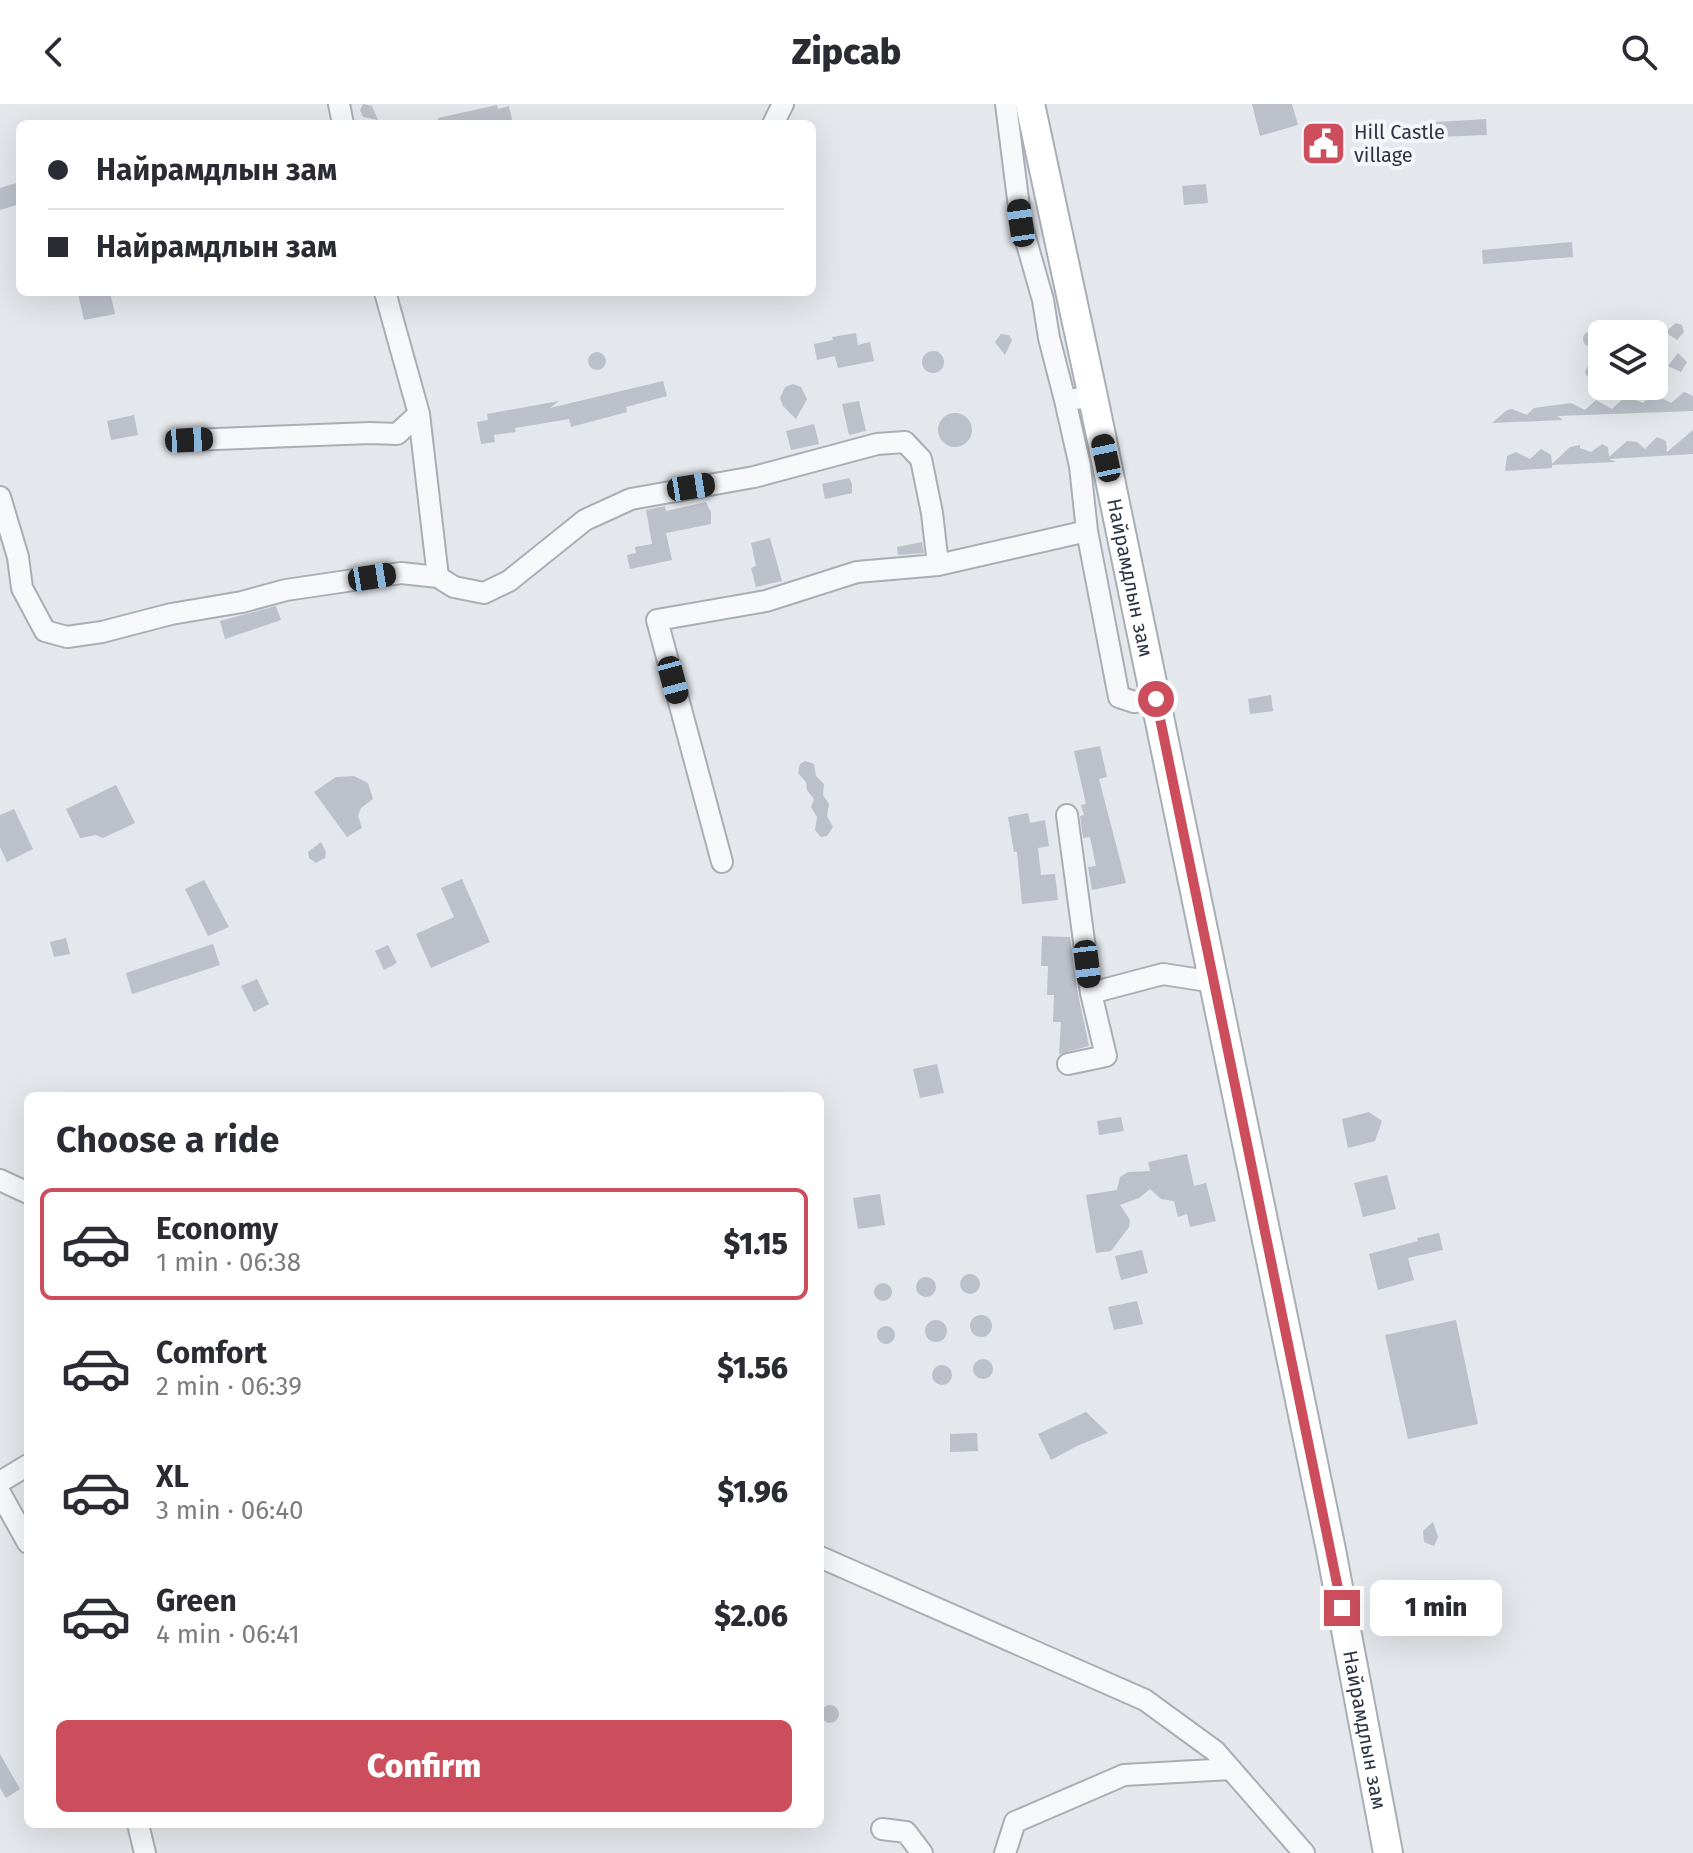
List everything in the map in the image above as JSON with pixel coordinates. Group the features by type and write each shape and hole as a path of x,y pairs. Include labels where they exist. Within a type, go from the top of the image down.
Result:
{"main road":[{"name":"Найрамдлын зам","path":"1030,104 1331,1550 1388,1853"}],"street":[{"path":"1006,104 1021,223 1043,300 1049,338 1080,466 1087,531 1119,697 1134,702 1156,699"},
{"path":"386,296 419,414 438,577"},
{"path":"1065,400 1093,397"},
{"path":"189,440 397,434 419,414"},
{"path":"0,497 6,533 18,557 22,588 45,631 67,637 242,602 286,590 401,573 438,577 454,587 484,593 509,581 585,520 631,499 754,477 877,444 905,442 921,459 938,565"},
{"path":"722,862 657,620 766,601 857,572 938,565 1087,531"},
{"path":"1067,815 1091,993 1106,1056 1068,1064"},
{"path":"1091,993 1163,974 1214,982"},
{"path":"0,1180 24,1191"},
{"path":"0,1482 24,1467"},
{"path":"0,1493 24,1536"},
{"path":"824,1559 1145,1700 1215,1751 1304,1853"},
{"path":"1005,1853 1015,1822 1124,1775 1231,1769"},
{"path":"139,1828 145,1853"},
{"path":"882,1829 906,1832 922,1853"}],"building":[{"path":"363,104 372,106 378,120 363,117 360,110"},
{"path":"1252,104 1292,104 1298,125 1260,136"},
{"path":"497,105 498,109 509,106 512,120 438,120"},
{"path":"1486,119 1487,135 1437,137 1436,122"},
{"path":"16,183 16,205 0,210 0,188"},
{"path":"1206,184 1208,203 1184,205 1182,186"},
{"path":"1572,242 1573,257 1483,264 1482,250"},
{"path":"78,296 111,296 115,314 84,320"},
{"path":"1676,323 1682,325 1684,332 1677,340 1668,334 1668,330"},
{"path":"1588,332 1588,346 1583,339"},
{"path":"856,333 858,345 870,342 874,361 838,368 835,356 817,360 814,344"},
{"path":"1001,334 1009,335 1012,340 1005,355 995,342"},
{"path":"933,351 941,354 944,362 941,370 933,373 925,370 922,362 925,354"},
{"path":"593,352 601,352 606,361 604,368 593,370 588,365 588,357"},
{"path":"1678,353 1687,362 1681,372 1668,366"},
{"path":"663,381 667,396 626,407 627,412 571,427 569,419 515,428 516,432 494,435 495,442 481,444 477,422 488,420 487,414 559,401 550,408"},
{"path":"793,384 801,387 807,399 796,419 783,406 780,398 785,387"},
{"path":"1684,392 1693,396 1693,411 1557,416 1563,420 1492,423 1512,409 1527,415 1534,408 1571,403 1585,410 1596,400 1612,409 1622,400 1643,403 1646,400 1665,400 1671,403"},
{"path":"859,401 866,431 849,435 842,404"},
{"path":"955,413 967,418 972,430 967,442 955,447 943,442 938,430 943,418"},
{"path":"134,415 138,435 111,440 107,421"},
{"path":"814,424 819,444 791,450 786,431"},
{"path":"1693,430 1693,454 1609,459 1616,462 1505,471 1507,456 1516,452 1530,459 1541,449 1551,455 1552,464 1570,447 1580,445 1580,448 1591,452 1602,444 1608,447 1609,457 1627,441 1637,442 1645,449 1657,437 1666,441 1667,452"},
{"path":"849,478 852,493 825,499 822,484"},
{"path":"706,502 711,512 711,524 666,533 672,560 630,569 627,555 636,553 635,547 652,544 646,510 665,506 666,511"},
{"path":"770,538 782,581 756,587 751,568 756,566 751,543"},
{"path":"922,542 924,553 898,555 897,547"},
{"path":"276,606 281,620 225,639 220,621"},
{"path":"1271,695 1273,711 1250,714 1248,699"},
{"path":"1100,746 1107,777 1099,779 1126,883 1092,890 1088,867 1096,866 1090,837 1083,838 1080,816 1084,815 1081,805 1086,804 1074,751"},
{"path":"805,761 814,764 816,776 824,784 823,795 829,804 827,816 833,827 827,836 821,837 815,830 817,817 811,807 814,799 798,773 800,764"},
{"path":"354,776 368,783 373,799 361,808 358,816 362,828 347,837 314,792 336,777"},
{"path":"116,785 135,823 103,838 96,835 80,838 66,809"},
{"path":"14,809 33,849 7,862 0,847 0,815"},
{"path":"1028,813 1030,823 1045,820 1049,846 1038,848 1041,875 1055,874 1058,900 1022,904 1017,852 1014,852 1008,817"},
{"path":"321,842 326,852 325,858 316,863 309,858 308,852"},
{"path":"462,879 490,942 431,968 416,934 454,917 441,888"},
{"path":"204,880 229,927 208,936 185,889"},
{"path":"1042,936 1070,937 1089,1046 1059,1054 1061,1022 1053,1022 1054,995 1047,995 1048,966 1041,966"},
{"path":"66,938 70,954 54,957 50,942"},
{"path":"213,944 220,965 132,994 126,973"},
{"path":"388,945 397,963 384,970 375,951"},
{"path":"257,979 269,1004 254,1012 241,986"},
{"path":"937,1064 944,1093 920,1098 913,1069"},
{"path":"1369,1112 1382,1121 1375,1141 1348,1148 1342,1119"},
{"path":"1121,1117 1124,1131 1099,1135 1097,1121"},
{"path":"1187,1154 1194,1186 1206,1183 1216,1221 1190,1227 1187,1214 1178,1217 1174,1201 1161,1199 1150,1189 1139,1198 1120,1205 1130,1220 1129,1227 1111,1251 1096,1253 1086,1195 1117,1190 1120,1177 1128,1172 1150,1171 1148,1162"},
{"path":"1387,1175 1396,1209 1363,1217 1354,1183"},
{"path":"880,1194 885,1225 858,1229 853,1198"},
{"path":"1439,1233 1443,1250 1408,1258 1414,1280 1378,1290 1369,1254"},
{"path":"1142,1250 1148,1273 1121,1280 1115,1256"},
{"path":"970,1274 977,1277 980,1284 977,1291 970,1294 963,1291 960,1284 963,1277"},
{"path":"926,1277 933,1280 936,1287 933,1294 926,1297 919,1294 916,1287 919,1280"},
{"path":"879,1283 887,1283 892,1292 890,1299 879,1301 874,1296 874,1288"},
{"path":"1137,1301 1143,1324 1114,1330 1108,1307"},
{"path":"981,1315 989,1318 992,1326 989,1334 981,1337 973,1334 970,1326 973,1318"},
{"path":"936,1320 944,1323 947,1331 944,1339 936,1342 928,1339 925,1331 928,1323"},
{"path":"1456,1320 1478,1424 1408,1439 1385,1335"},
{"path":"886,1326 895,1335 886,1344 877,1335"},
{"path":"983,1359 990,1362 993,1369 990,1376 983,1379 976,1376 973,1369 976,1362"},
{"path":"942,1365 949,1368 952,1375 949,1382 942,1385 935,1382 932,1375 935,1368"},
{"path":"1086,1412 1108,1433 1051,1460 1038,1434"},
{"path":"977,1433 978,1451 950,1452 950,1434"},
{"path":"1433,1522 1438,1537 1434,1546 1424,1542 1423,1531"},
{"path":"827,1706 833,1706 838,1711 838,1717 833,1722 824,1720 824,1708"},
{"path":"0,1754 20,1789 6,1798 0,1788"}],"place":[{"name":"Hill Castle village","path":"1323,144"}],"route":[{"path":"1156,699 1342,1608"}]}
